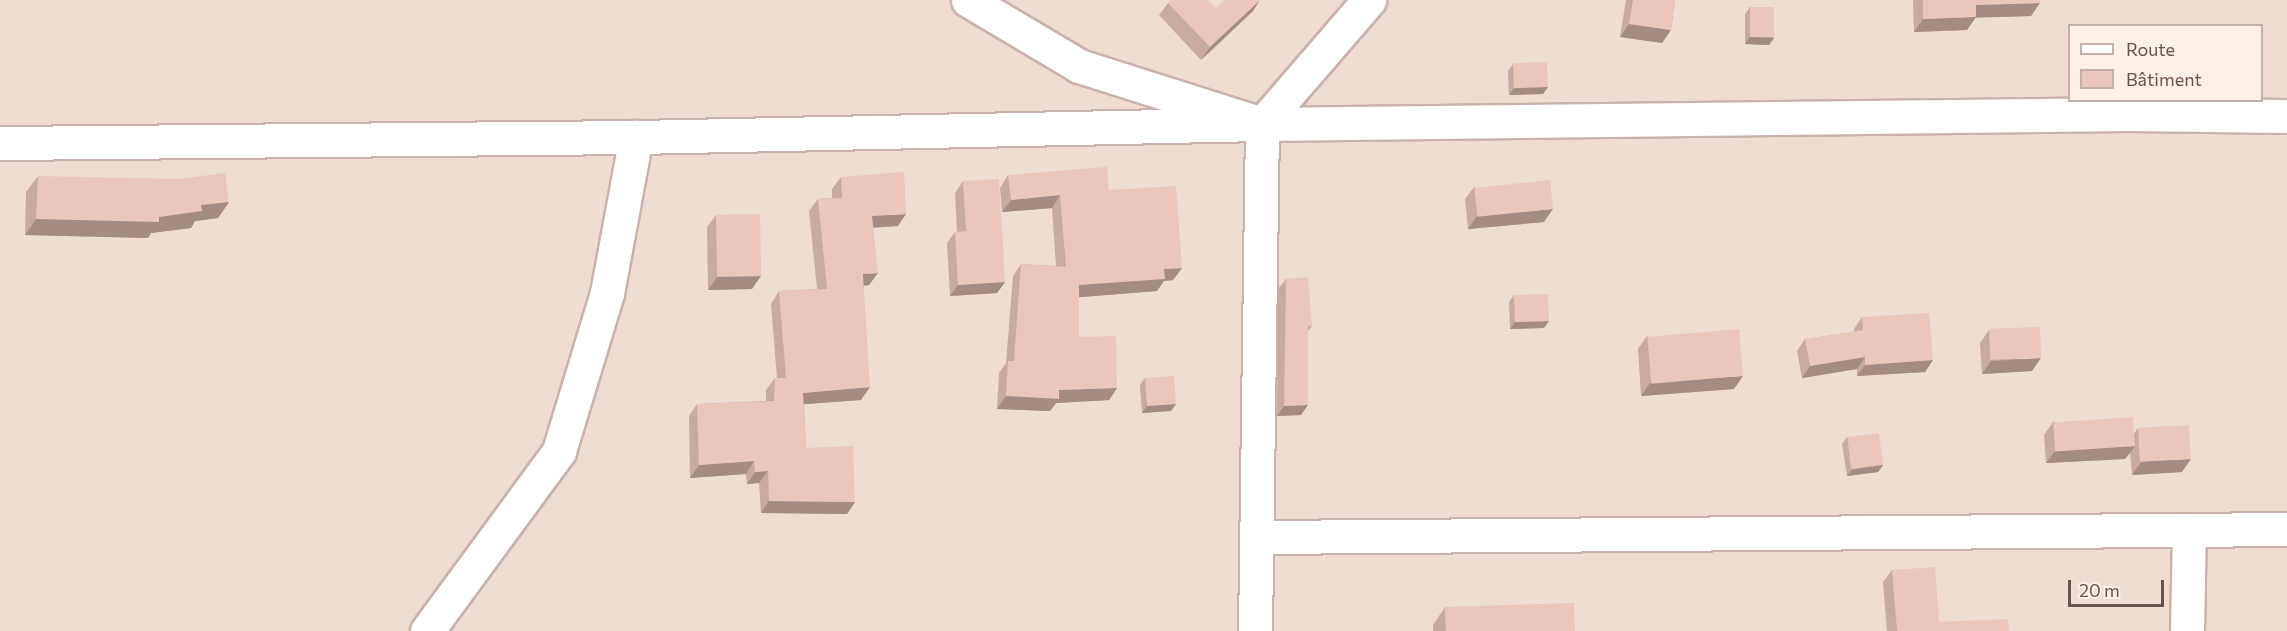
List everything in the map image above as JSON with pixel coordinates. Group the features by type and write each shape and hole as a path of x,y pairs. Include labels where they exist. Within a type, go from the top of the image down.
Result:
{"street":[{"path":"968,0 1079,66 1262,124"},
{"path":"1255,631 1262,124 1369,0"},
{"path":"0,143 636,137 1262,124 2129,114 2287,116"},
{"path":"428,631 559,451 607,293 636,137"},
{"path":"1256,537 2287,529"},
{"path":"2187,631 2189,530"}],"shaded area":[{"path":"0,0 2287,0 2287,631 0,631"}],"building":[{"path":"1171,0 1208,0 1216,8 1224,0 1260,0 1210,47 1168,3"},
{"path":"1633,0 1675,0 1671,30 1629,24"},
{"path":"1923,0 2040,0 2040,3 1976,5 1976,17 1923,19"},
{"path":"1750,7 1774,7 1774,37 1750,37"},
{"path":"1547,62 1548,87 1514,88 1513,63"},
{"path":"1107,167 1109,190 1176,186 1182,268 1164,269 1165,279 1079,285 1079,337 1116,336 1117,388 1059,390 1059,399 1006,396 1008,361 1014,361 1021,264 1066,267 1060,195 1011,200 1008,175"},
{"path":"904,172 906,214 872,216 878,273 863,274 870,387 803,393 806,448 853,446 855,502 769,501 768,471 755,472 754,461 699,465 697,404 774,401 775,378 786,378 779,291 827,289 818,199 842,198 841,177"},
{"path":"225,173 229,202 201,205 202,211 159,217 159,222 36,219 38,176 179,179"},
{"path":"999,179 1005,282 958,285 955,232 966,231 963,181"},
{"path":"1550,180 1553,209 1477,217 1474,188"},
{"path":"760,214 761,276 717,277 716,215"},
{"path":"1308,277 1312,326 1308,326 1308,405 1284,406 1286,279"},
{"path":"1548,294 1549,321 1515,322 1514,295"},
{"path":"1929,313 1933,360 1865,365 1865,357 1810,366 1805,339 1863,330 1862,317"},
{"path":"2040,327 2041,358 1990,360 1989,329"},
{"path":"1739,329 1743,376 1651,384 1647,337"},
{"path":"1174,376 1176,404 1147,406 1145,378"},
{"path":"2133,417 2135,446 2055,452 2053,423"},
{"path":"2189,425 2191,459 2140,462 2138,428"},
{"path":"1879,433 1883,465 1851,469 1847,437"},
{"path":"1935,567 1939,622 2008,619 2009,631 1897,631 1892,570"},
{"path":"1574,603 1575,631 1446,631 1445,607"}]}
